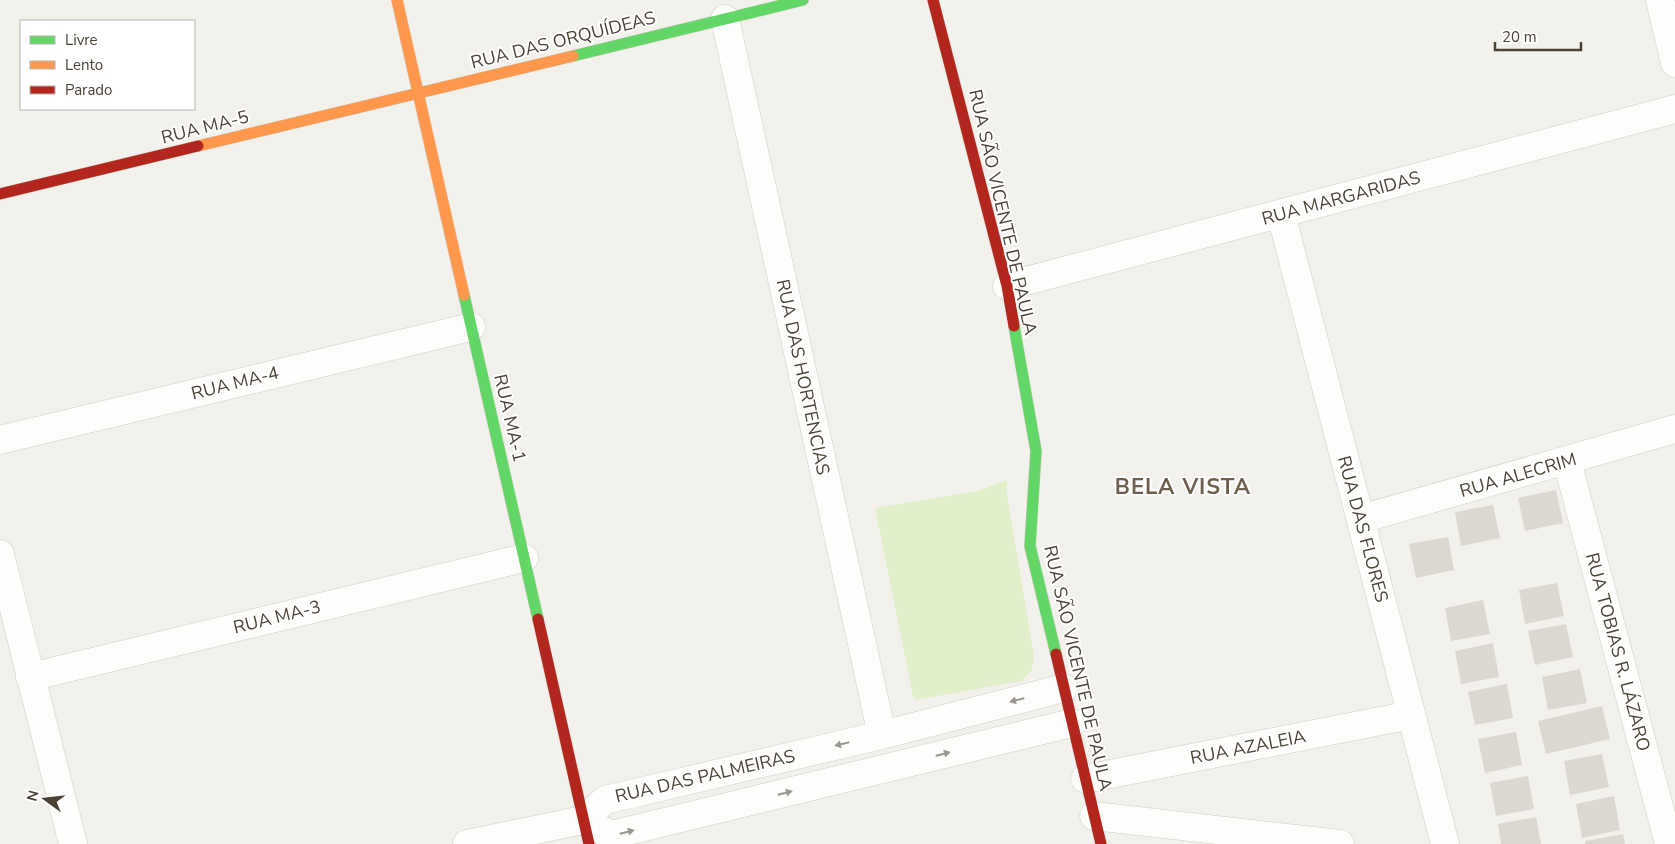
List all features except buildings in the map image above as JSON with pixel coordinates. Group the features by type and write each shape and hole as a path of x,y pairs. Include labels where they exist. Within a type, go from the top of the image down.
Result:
{"street":[{"name":"RUA MA-1","path":"397,0 586,832"},
{"name":"RUA DAS ORQUÍDEAS","path":"418,93 803,0"},
{"name":"RUA SÃO VICENTE DE PAULA","path":"933,0 1007,286 1036,451 1030,546 1101,844"},
{"path":"1660,0 1675,63"},
{"name":"RUA DAS HORTENCIAS","path":"725,19 882,735"},
{"name":"RUA MA-5","path":"0,194 418,93"},
{"name":"RUA MARGARIDAS","path":"1007,286 1675,109"},
{"name":"RUA DAS FLORES","path":"1281,214 1445,844"},
{"name":"RUA MA-4","path":"0,440 471,327"},
{"name":"RUA ALECRIM","path":"1361,520 1675,429"},
{"name":"RUA TOBIAS R. LÁZARO","path":"1567,461 1669,844"},
{"path":"0,554 5,593 30,677 73,844"},
{"name":"RUA MA-3","path":"30,677 524,558"},
{"name":"RUA DAS PALMEIRAS","path":"1064,688 882,735 605,800 586,832 611,836 1072,722"},
{"name":"RUA AZALEIA","path":"1085,779 1411,715"},
{"path":"1094,816 1340,844"},
{"path":"467,844 586,832"}],"green space":[{"path":"1007,480 1007,495 1034,656 1032,670 1022,681 914,700 875,508 978,491"}],"traffic: fast":[{"path":"573,56 803,0"},
{"path":"464,295 538,619"},
{"path":"1014,326 1036,451 1030,546 1056,654"}],"traffic: slow":[{"path":"397,0 464,295"},
{"path":"198,146 573,56"}],"traffic: jam":[{"path":"933,0 1007,286 1014,326"},
{"path":"0,194 198,146"},
{"path":"538,619 589,844"},
{"path":"1056,654 1101,844"}],"district":[{"name":"BELA VISTA","path":"1183,486"}]}
